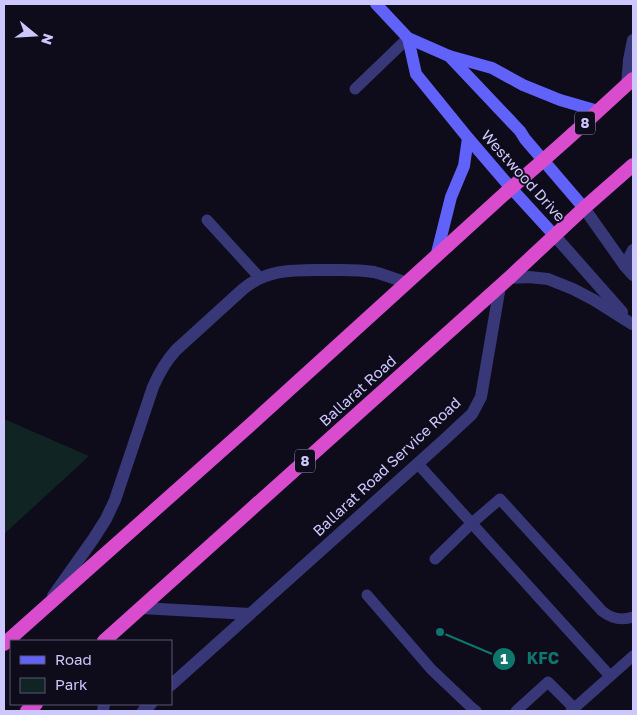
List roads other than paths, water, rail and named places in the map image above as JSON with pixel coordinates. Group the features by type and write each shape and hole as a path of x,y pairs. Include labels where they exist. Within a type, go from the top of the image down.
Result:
{"highway":[{"name":"8","path":"4,644 248,427 630,82"},
{"name":"Ballarat Road","path":"108,639 505,282 633,164"}],"main road":[{"name":"Westwood Drive","path":"376,4 408,38 449,56 520,131 584,208"},
{"name":"Westwood Drive","path":"408,38 416,74 468,138 554,235"},
{"path":"449,56 492,68 524,85 560,100 598,111"},
{"path":"436,257 451,197 464,166 468,138"}],"street":[{"path":"630,82 628,60 633,40"},
{"name":"Westwood Drive","path":"584,208 629,270"},
{"name":"Westwood Drive","path":"554,235 633,325"},
{"path":"629,270 633,250"},
{"path":"44,608 106,519 115,500 152,387 164,364 176,350 242,290 251,282 260,278 294,270 373,272 408,283"},
{"path":"505,282 529,277 548,279 594,300 633,325"},
{"name":"Ballarat Road Service Road","path":"172,685 472,414 481,397 505,282"},
{"path":"141,608 250,614"}],"lane":[{"path":"355,89 408,38"},
{"path":"206,220 260,278"},
{"path":"418,464 610,676"},
{"path":"435,559 500,499 602,612 610,618 622,620 633,617"},
{"path":"367,595 431,669 476,711"},
{"path":"516,711 548,682 573,710 633,656"}],"place":[{"name":"KFC","path":"440,632"}]}
